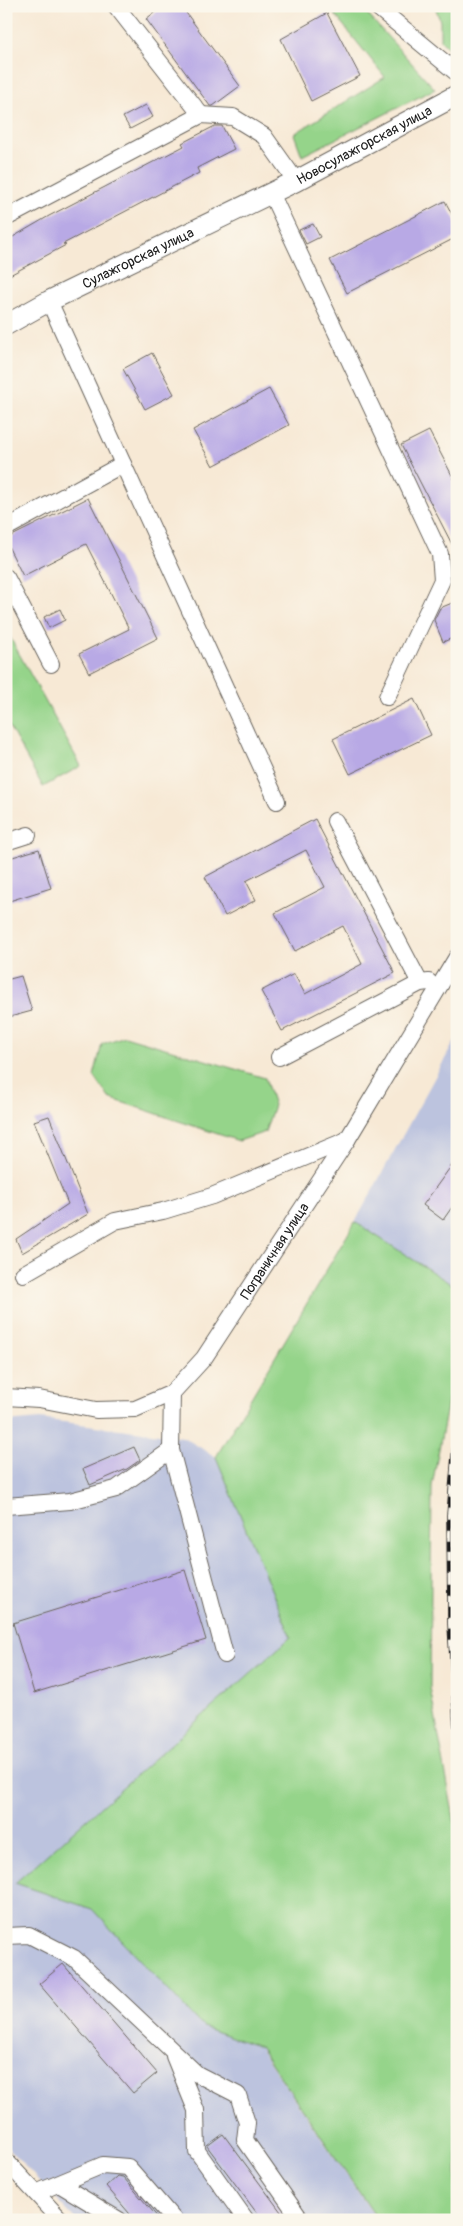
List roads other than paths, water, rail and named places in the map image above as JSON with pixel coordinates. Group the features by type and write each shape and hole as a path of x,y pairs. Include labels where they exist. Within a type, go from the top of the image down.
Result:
{"main road":[{"name":"Новосулажгорская улица","path":"271,193 457,95"},
{"name":"Сулажгорская улица","path":"6,324 49,301 271,193"}],"street":[{"path":"116,6 201,115"},
{"path":"376,6 457,73"},
{"path":"6,218 201,115 233,117 264,136 296,181"},
{"path":"271,193 440,554 442,580 387,696"},
{"path":"49,301 277,801"},
{"path":"6,528 122,464"},
{"path":"6,577 51,664"},
{"path":"335,821 420,984"},
{"path":"6,842 28,835"},
{"name":"Пограничная улица","path":"6,1397 39,1399 96,1410 135,1409 172,1393 204,1358 346,1140 441,980 457,957"},
{"path":"279,1057 420,984 441,980"},
{"path":"23,1274 114,1221 163,1211 212,1196 346,1140"},
{"path":"172,1393 171,1450 225,1655"},
{"path":"6,1506 70,1501 116,1489 171,1450"},
{"path":"6,1936 29,1935 74,1958 197,2074 238,2095 247,2123 245,2140 301,2220"},
{"path":"170,2047 196,2110 197,2151 246,2220"},
{"path":"6,2161 61,2220"},
{"path":"36,2194 103,2165 128,2167 174,2220"},
{"path":"59,2184 119,2220"}],"railway":[{"path":"457,1420 449,1515 450,1624 457,1747"}]}
